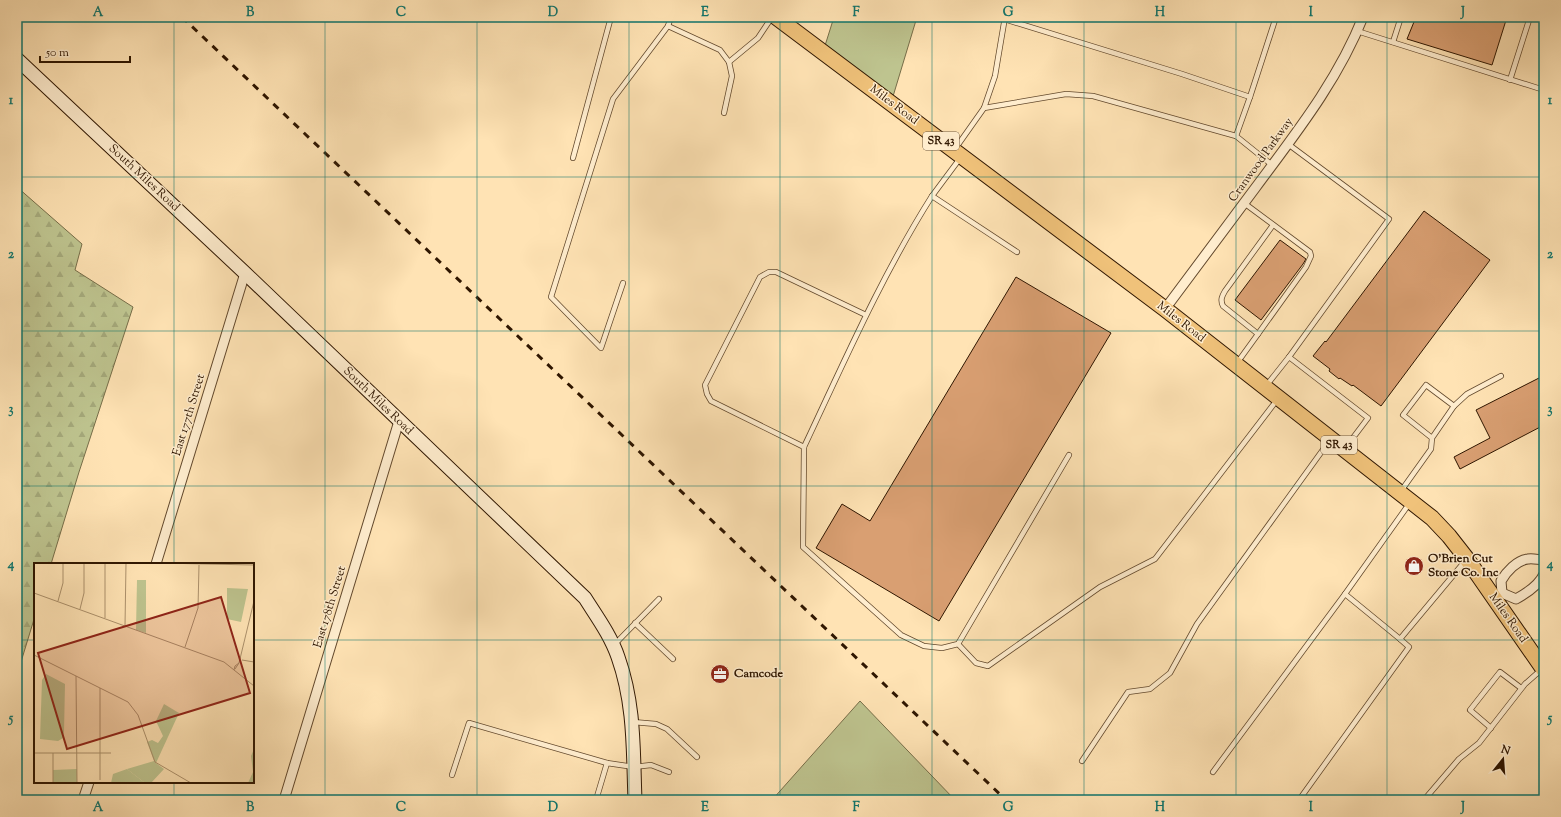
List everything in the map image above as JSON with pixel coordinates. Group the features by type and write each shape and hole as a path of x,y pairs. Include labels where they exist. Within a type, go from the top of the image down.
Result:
{"main road":[{"name":"Miles Road","path":"776,17 1165,309 1279,397 1440,525 1499,596 1544,669"}],"street":[{"name":"Cranwood Parkway","path":"1165,309 1288,144 1334,77 1363,17"},
{"name":"South Miles Road","path":"17,58 245,273 399,422 475,492 585,598 603,627 618,656 628,690 633,722 635,800"},
{"name":"East 177th Street","path":"156,563 245,273"},
{"name":"East 178th Street","path":"284,800 399,422"},
{"path":"1544,560 1528,559 1511,568 1501,581 1499,596 1516,599 1537,584 1544,574"},
{"path":"83,800 89,783"}],"lane":[{"path":"573,158 610,17"},
{"path":"623,283 601,348 551,297 612,99 668,26 671,17"},
{"path":"729,62 758,38 772,17"},
{"path":"1236,136 1276,17"},
{"path":"1393,42 1401,17"},
{"path":"1510,80 1530,17"},
{"path":"1069,455 958,644 942,648 924,646 900,635 803,547 804,447 866,315 895,259 984,108 996,76 1004,18 1189,76 1250,97"},
{"path":"668,26 720,50 729,62 732,76 724,113"},
{"path":"1357,32 1544,90"},
{"path":"984,108 1066,94 1093,96 1236,136 1272,165"},
{"path":"1265,387 1289,357 1388,218 1288,144"},
{"path":"932,196 1017,252"},
{"path":"1236,364 1306,267 1311,256 1310,252 1244,203"},
{"path":"1258,334 1224,306 1222,297 1273,225"},
{"path":"804,447 711,401 707,394 705,385 760,277 764,274 776,272 866,315"},
{"path":"1289,357 1368,418 1345,449"},
{"path":"1213,772 1345,594 1406,497 1431,448 1432,438 1454,406 1467,394 1501,376"},
{"path":"1432,438 1403,415 1426,385 1454,406"},
{"path":"958,644 976,662 988,666 1100,587 1155,559 1279,397"},
{"path":"1082,761 1128,692 1150,689 1170,674 1197,624 1331,438"},
{"path":"1400,638 1467,559"},
{"path":"1298,800 1409,647 1345,594"},
{"path":"613,646 659,599"},
{"path":"635,624 673,658"},
{"path":"1424,800 1459,759 1479,743 1521,688 1544,669"},
{"path":"1491,728 1470,710 1500,672 1521,688"},
{"path":"633,722 656,724 667,729 697,757"},
{"path":"452,775 469,723 608,763 634,767 651,764 669,772"},
{"path":"596,800 608,763"}],"green space":[{"path":"834,17 917,17 891,103 823,52"},
{"path":"17,187 82,244 75,270 133,307 79,472 51,563 34,563 34,619 17,675"},
{"path":"860,701 955,800 772,800"}],"building":[{"path":"1416,17 1507,17 1492,65 1407,39"},
{"path":"1424,211 1490,260 1381,406 1353,385 1352,386 1340,378 1339,379 1329,371 1330,369 1313,356 1325,341 1326,342"},
{"path":"1280,240 1306,259 1261,320 1235,300"},
{"path":"1016,277 1111,333 939,621 816,548 842,504 870,521"},
{"path":"1539,378 1544,388 1544,425 1460,469 1454,457 1490,438 1476,410"}],"railway":[{"path":"182,17 1006,800"}],"place":[{"name":"O'Brien Cut Stone Co. Inc","path":"1414,566"},
{"name":"Camcode","path":"720,674"}]}
